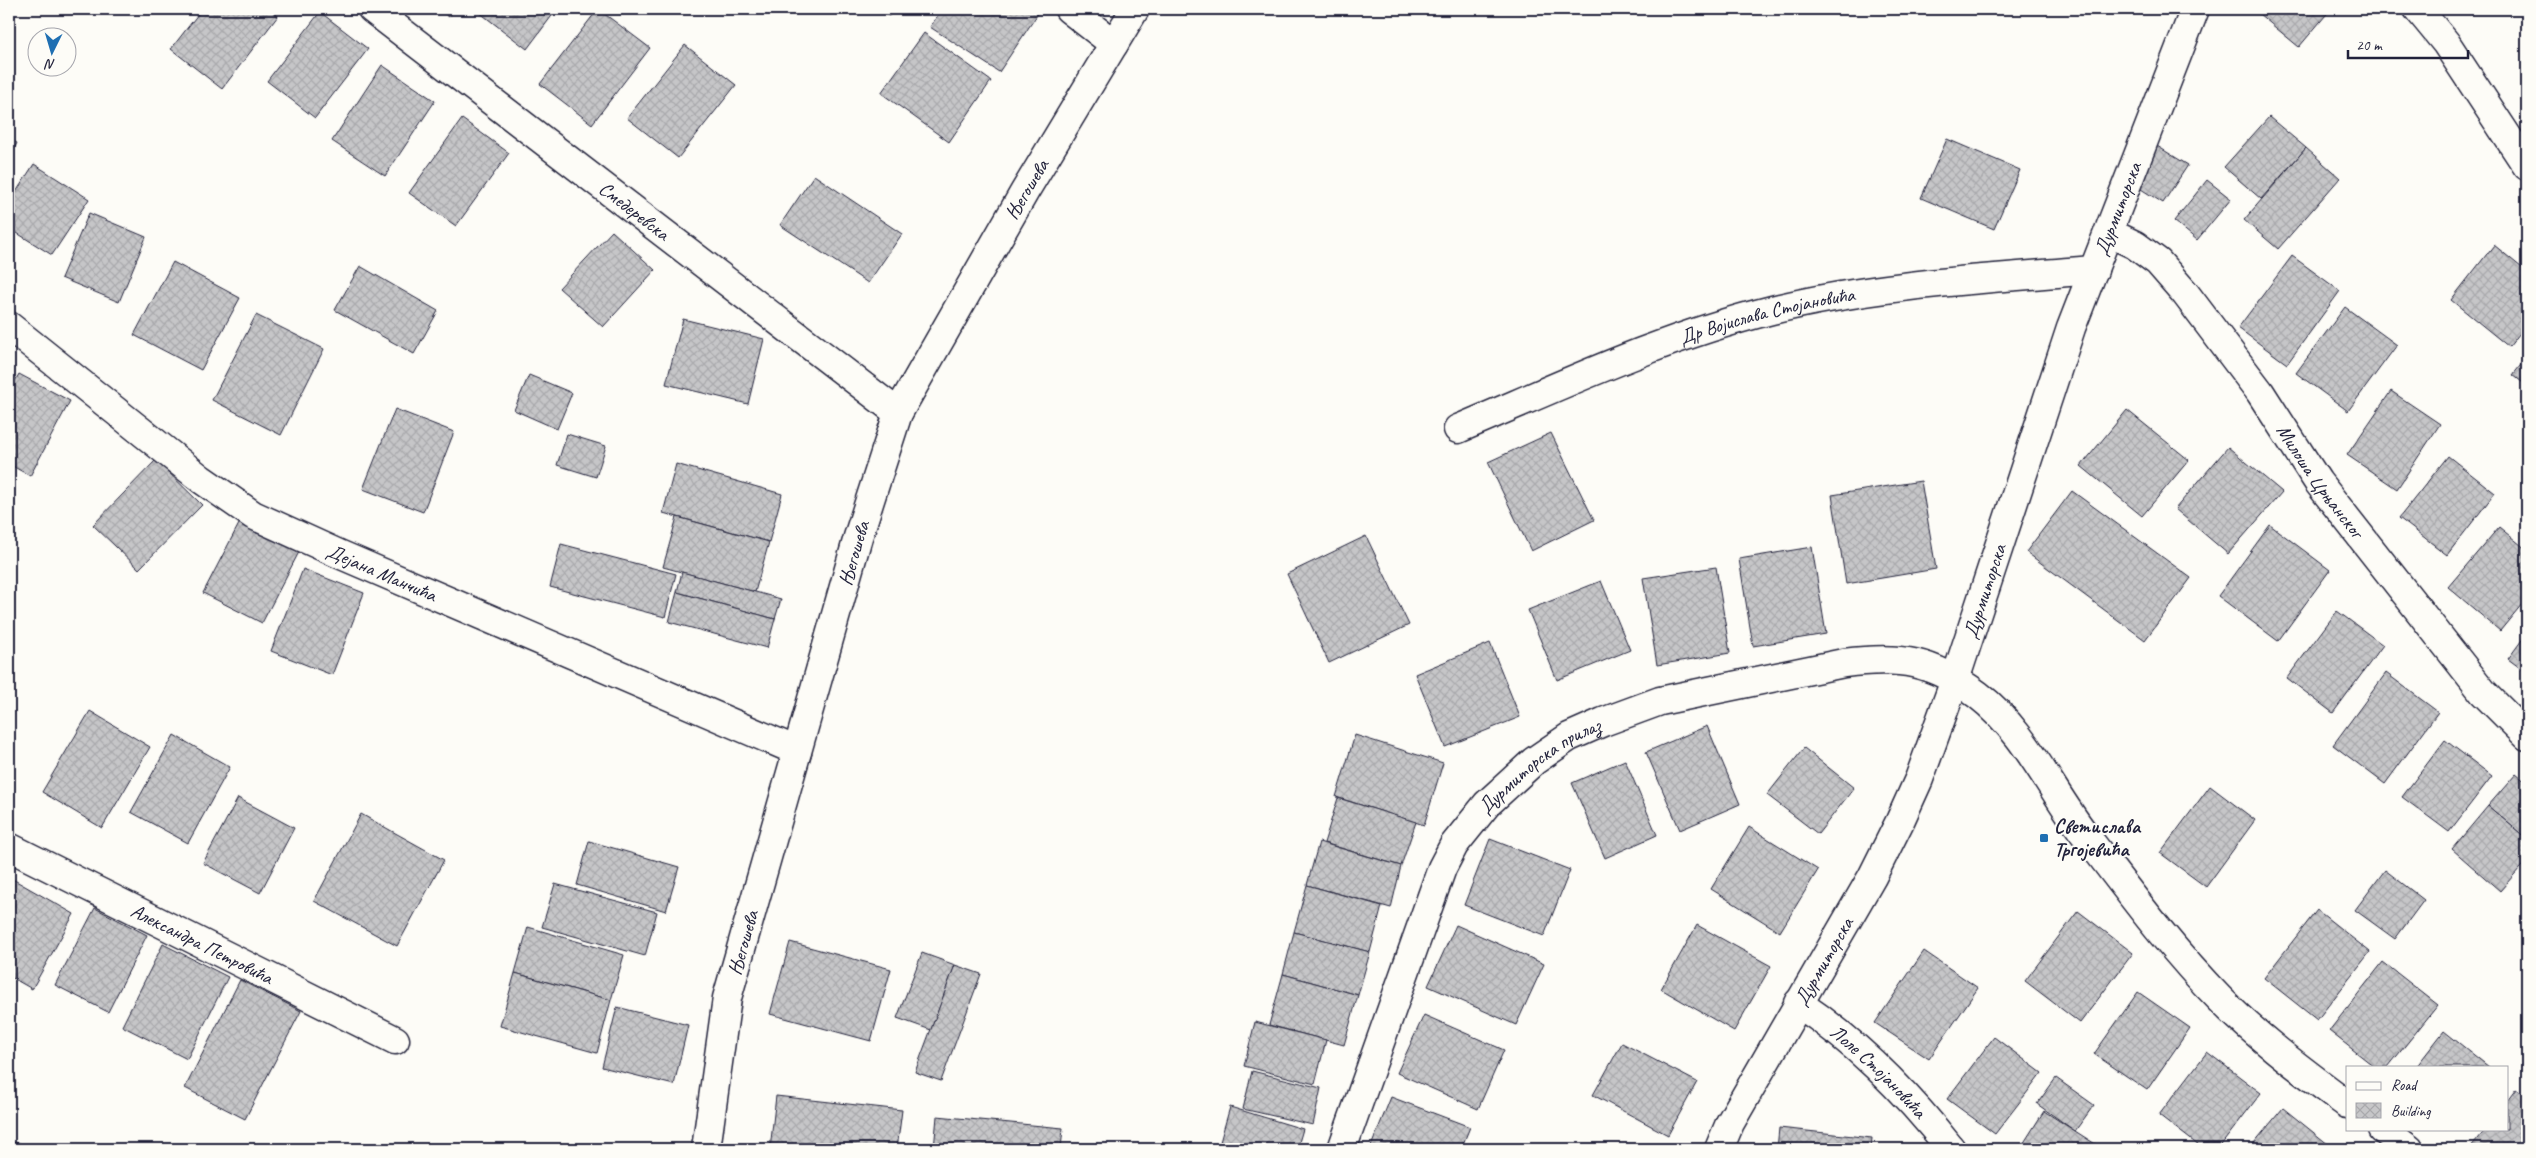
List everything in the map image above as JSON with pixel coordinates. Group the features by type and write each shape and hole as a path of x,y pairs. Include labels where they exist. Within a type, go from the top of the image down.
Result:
{"street":[{"name":"Смедеревска","path":"372,9 898,413"},
{"path":"1070,9 1114,44"},
{"name":"Његошева","path":"706,1149 727,998 860,527 898,413 1011,216 1135,9"},
{"name":"Дурмиторска","path":"1719,1149 1730,1122 1872,877 1900,821 1955,680 2018,483 2071,328 2110,233 2195,9"},
{"path":"2418,9 2446,44 2527,166"},
{"name":"Милоша Црњанског","path":"2110,233 2135,245 2158,262 2185,293 2260,392 2318,482 2483,692 2527,736"},
{"name":"Др Војислава Стојановића","path":"1458,429 1630,356 1708,329 1772,310 1843,296 1918,286 2094,270"},
{"name":"Дејана Манчића","path":"9,326 200,479 253,515 339,554 797,751"},
{"name":"Дурмиторска прилаз","path":"1342,1149 1414,942 1442,868 1459,838 1487,804 1534,761 1569,737 1660,701 1844,662 1889,658 1930,667 1955,680"},
{"path":"1955,680 2002,716 2023,743 2074,820 2123,885 2219,998 2306,1074 2346,1103"},
{"name":"Александра Петровића","path":"9,847 396,1040"},
{"name":"Лоле Стојановића","path":"1798,1003 1831,1025 1867,1056 1918,1108 1951,1149"},
{"path":"2383,1130 2410,1149"}],"building":[{"path":"202,9 268,9 278,16 222,89 171,49"},
{"path":"438,9 454,9 449,17"},
{"path":"475,9 557,9 527,49"},
{"path":"598,9 650,48 592,124 540,84"},
{"path":"880,9 894,9 889,16"},
{"path":"942,9 1041,9 999,72 930,27"},
{"path":"2253,9 2331,9 2299,47"},
{"path":"320,12 368,49 315,118 267,81"},
{"path":"924,33 991,81 949,142 881,93"},
{"path":"685,45 736,85 678,158 627,118"},
{"path":"382,65 435,101 385,176 332,141"},
{"path":"2269,117 2306,148 2261,199 2224,167"},
{"path":"462,119 509,153 456,226 409,193"},
{"path":"9,139 17,143 9,159"},
{"path":"1947,139 2020,170 1994,229 1921,198"},
{"path":"2157,146 2188,165 2163,203 2133,184"},
{"path":"2306,148 2340,178 2278,249 2244,220"},
{"path":"34,164 89,199 52,255 9,228 9,203"},
{"path":"814,175 902,234 868,283 780,225"},
{"path":"2207,180 2231,199 2197,240 2174,221"},
{"path":"89,213 146,237 119,302 61,278"},
{"path":"612,231 655,270 603,327 559,288"},
{"path":"2494,245 2527,272 2527,324 2509,347 2451,300"},
{"path":"2292,256 2340,291 2287,364 2238,328"},
{"path":"173,262 240,298 201,370 134,335"},
{"path":"360,266 438,311 414,354 335,310"},
{"path":"2345,307 2397,345 2348,411 2296,373"},
{"path":"256,315 324,349 281,435 212,400"},
{"path":"683,319 764,339 748,404 666,384"},
{"path":"2527,357 2527,386 2513,375"},
{"path":"19,374 70,401 30,476 9,464 9,392"},
{"path":"529,375 572,393 557,429 514,410"},
{"path":"2391,391 2440,424 2397,489 2347,455"},
{"path":"395,409 454,432 423,512 363,489"},
{"path":"2127,410 2189,460 2142,516 2081,466"},
{"path":"1551,433 1594,520 1531,551 1488,462"},
{"path":"567,434 606,446 596,477 557,465"},
{"path":"2228,447 2282,492 2228,554 2175,509"},
{"path":"2448,456 2495,493 2447,555 2399,518"},
{"path":"156,460 202,505 139,569 93,525"},
{"path":"676,464 782,494 769,542 663,513"},
{"path":"1921,481 1936,569 1846,584 1832,495"},
{"path":"2072,491 2191,578 2145,640 2026,552"},
{"path":"677,517 769,542 755,592 663,567"},
{"path":"240,522 299,552 262,623 203,593"},
{"path":"2270,525 2330,570 2278,641 2218,596"},
{"path":"2499,527 2527,550 2527,598 2500,631 2448,587"},
{"path":"1366,536 1409,625 1329,663 1287,574"},
{"path":"561,544 676,574 665,617 550,587"},
{"path":"1812,547 1826,634 1753,646 1739,559"},
{"path":"1716,567 1730,653 1657,665 1643,578"},
{"path":"303,569 364,593 332,675 271,651"},
{"path":"682,572 781,599 775,619 677,592"},
{"path":"1601,581 1630,650 1557,680 1528,610"},
{"path":"677,592 775,619 767,648 669,622"},
{"path":"2337,611 2383,645 2333,713 2287,678"},
{"path":"2527,633 2527,673 2508,659"},
{"path":"1490,643 1520,717 1445,747 1415,674"},
{"path":"2386,673 2438,712 2385,784 2333,745"},
{"path":"90,711 150,747 102,828 42,792"},
{"path":"1707,726 1740,804 1680,830 1646,752"},
{"path":"174,735 230,767 188,843 131,812"},
{"path":"1355,735 1443,763 1424,825 1336,797"},
{"path":"2445,740 2492,776 2449,832 2402,797"},
{"path":"1804,748 1854,788 1818,834 1767,795"},
{"path":"1625,760 1657,835 1605,858 1572,783"},
{"path":"2516,774 2527,783 2527,839 2488,806"},
{"path":"2210,786 2255,820 2206,887 2160,853"},
{"path":"238,798 294,828 260,893 203,863"},
{"path":"1338,798 1416,822 1401,866 1324,843"},
{"path":"2488,806 2527,839 2527,860 2500,891 2452,849"},
{"path":"361,814 444,860 397,946 314,901"},
{"path":"1749,827 1818,870 1780,932 1711,889"},
{"path":"1490,839 1570,870 1544,936 1464,905"},
{"path":"589,841 679,867 666,911 577,885"},
{"path":"1319,842 1401,866 1391,908 1307,885"},
{"path":"2385,870 2424,900 2395,939 2355,910"},
{"path":"9,877 74,914 32,989 9,976"},
{"path":"555,884 657,912 645,956 542,927"},
{"path":"1307,885 1382,906 1370,952 1294,932"},
{"path":"95,908 147,935 108,1012 55,985"},
{"path":"2317,910 2370,952 2317,1020 2264,978"},
{"path":"2078,911 2133,953 2080,1023 2025,981"},
{"path":"1456,925 1544,964 1516,1025 1428,986"},
{"path":"1697,925 1771,966 1734,1031 1661,989"},
{"path":"528,927 624,955 611,1000 515,973"},
{"path":"1294,932 1370,952 1358,995 1283,974"},
{"path":"790,942 891,969 871,1041 770,1014"},
{"path":"163,944 228,977 187,1059 122,1026"},
{"path":"1924,951 1978,988 1929,1059 1875,1023"},
{"path":"922,953 955,965 931,1030 897,1018"},
{"path":"2383,962 2438,1005 2389,1066 2374,1066 2329,1031"},
{"path":"955,965 981,974 941,1081 915,1072"},
{"path":"515,973 611,1000 597,1053 500,1026"},
{"path":"1283,974 1358,995 1344,1045 1269,1025"},
{"path":"240,980 301,1011 245,1119 185,1088"},
{"path":"2138,992 2190,1028 2147,1090 2094,1054"},
{"path":"617,1007 688,1025 674,1085 602,1067"},
{"path":"1424,1015 1504,1050 1478,1109 1397,1073"},
{"path":"1255,1022 1326,1040 1315,1084 1244,1066"},
{"path":"2444,1031 2488,1066 2417,1066"},
{"path":"1994,1037 2042,1073 1995,1134 1947,1099"},
{"path":"1622,1043 1697,1082 1668,1135 1593,1095"},
{"path":"2207,1052 2261,1093 2218,1149 2203,1149 2159,1115"},
{"path":"1252,1071 1321,1088 1313,1125 1243,1109"},
{"path":"2056,1078 2094,1105 2075,1131 2037,1104"},
{"path":"2516,1089 2527,1097 2527,1149 2470,1149 2485,1130 2508,1130 2508,1100"},
{"path":"776,1096 902,1110 897,1149 770,1149"},
{"path":"1391,1097 1470,1127 1461,1149 1370,1149"},
{"path":"1230,1107 1303,1129 1297,1149 1218,1149"},
{"path":"2283,1108 2334,1149 2249,1149"},
{"path":"2044,1111 2075,1131 2103,1149 2020,1149"},
{"path":"937,1116 1063,1128 1061,1149 934,1149"},
{"path":"1779,1128 1872,1138 1871,1149 1777,1149"},
{"path":"9,1142 20,1143 20,1149 9,1149"}],"place":[{"name":"Светислава Тргојевића","path":"2044,838"}]}
